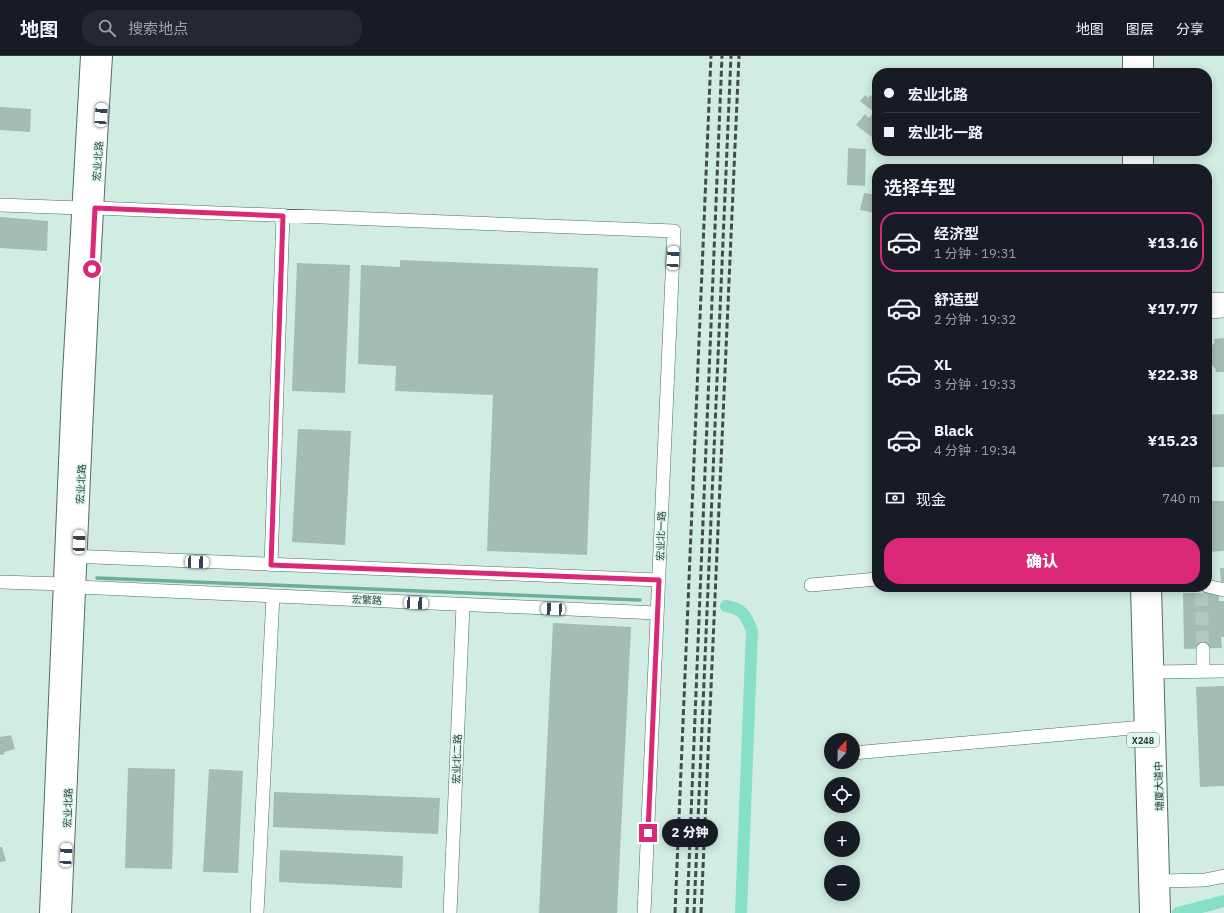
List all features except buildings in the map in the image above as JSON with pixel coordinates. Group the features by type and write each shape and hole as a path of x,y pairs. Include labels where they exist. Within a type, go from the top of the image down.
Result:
{"main road":[{"name":"宏业北路","path":"88,208 89,56"},
{"name":"宏业北路","path":"63,913 71,556 70,392 104,56"},
{"path":"1131,56 1131,68"},
{"path":"1145,56 1145,68"},
{"name":"宏业北路","path":"48,913 70,586"},
{"name":"塘厦大道中","path":"1139,592 1143,727 1157,888 1162,913"},
{"name":"塘厦大道中","path":"1148,913 1157,888 1153,592"}],"street":[{"path":"0,205 283,216 271,565"},
{"name":"宏业北一路","path":"283,216 674,231 644,913"},
{"path":"1212,300 1224,299"},
{"path":"1212,312 1224,311"},
{"path":"71,556 659,580"},
{"path":"811,585 872,579"},
{"name":"宏繁路","path":"0,582 658,613"},
{"path":"1212,589 1224,590"},
{"path":"257,913 272,596"},
{"name":"宏业北二路","path":"450,913 463,605"},
{"path":"1203,649 1204,671"},
{"path":"1155,672 1224,671"},
{"path":"860,752 1143,727"},
{"path":"1157,888 1224,876"}],"waterway":[{"path":"97,578 640,600"},
{"path":"726,606 740,611 746,617 752,631 741,913"},
{"path":"1178,913 1224,901"}],"tunnel":[{"path":"1201,593 1203,649"}],"railway":[{"path":"675,913 711,56"},
{"path":"687,913 722,56"},
{"path":"694,913 731,56"},
{"path":"701,913 739,56"}],"route":[{"path":"92,269 95,208 283,216 271,565 659,580 648,833"}]}
